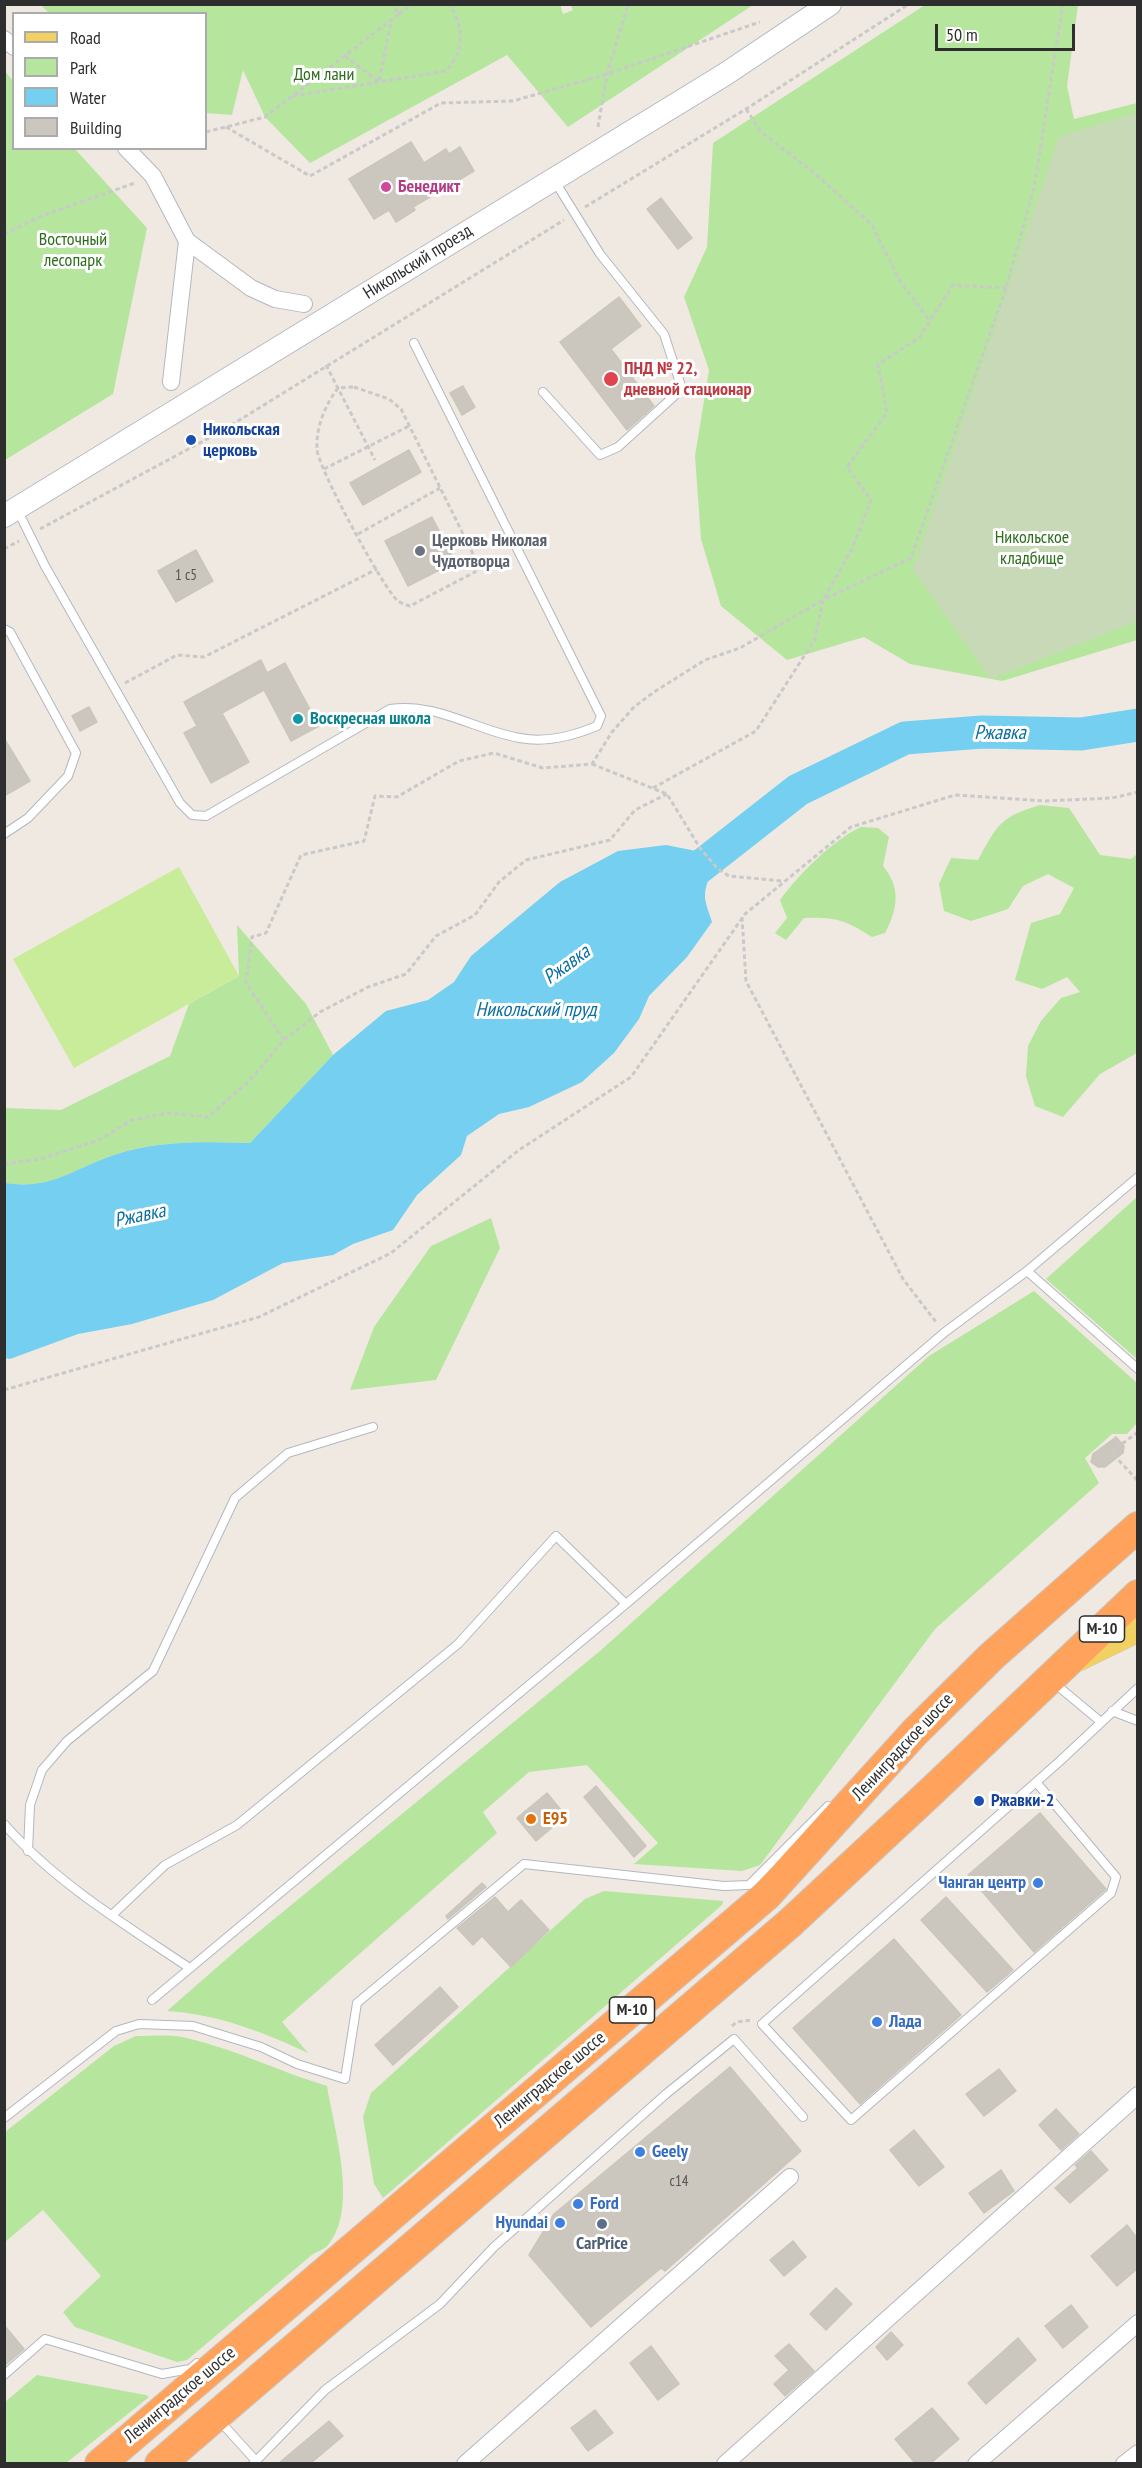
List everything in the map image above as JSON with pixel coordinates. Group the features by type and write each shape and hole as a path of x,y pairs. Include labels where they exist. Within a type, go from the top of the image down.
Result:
{"highway":[{"name":"Ленинградское шоссе","path":"100,2463 318,2271 767,1895 915,1732 992,1656 1137,1527"},
{"name":"Ленинградское шоссе","path":"160,2463 790,1923 1059,1672 1137,1595"}],"main road":[{"name":"М-10","path":"1059,1672 1137,1629"}],"street":[{"name":"Никольский проезд","path":"11,513 724,75 830,4"},
{"path":"128,150 153,176 187,241 278,307 304,304"},
{"path":"171,382 187,241"},
{"path":"724,2463 1137,2095"},
{"path":"465,2463 790,2177"},
{"path":"976,2463 1137,2323"},
{"path":"1124,2463 1137,2453"}],"lane":[{"path":"543,392 600,455 618,447 682,389 663,334 600,254 554,180"},
{"path":"11,513 29,535 180,803 192,815 206,816 390,709 404,707 457,718 519,738 538,740 576,735 597,726 601,716 414,343"},
{"path":"4,629 10,632 76,753 68,776 28,818 4,834"},
{"path":"152,2000 188,1967 626,1604 945,1332 1027,1271 1137,1177"},
{"path":"1027,1271 1137,1369"},
{"path":"28,1851 30,1805 42,1770 67,1742 153,1671 235,1498 288,1453 373,1427"},
{"path":"112,1915 165,1865 237,1825 458,1644 556,1536 626,1604"},
{"path":"1059,1672 1101,1722"},
{"path":"1036,1782 1116,1877 1111,1893 851,2120 762,2024 1036,1782 1137,1688"},
{"path":"1112,1711 1137,1721"},
{"path":"857,1780 915,1732"},
{"path":"4,2118 116,2031 139,2024 193,2026 261,2047 297,2064 345,2079 357,2003 524,1864 724,1886 749,1885 832,1802"},
{"path":"4,1824 28,1851 112,1915 188,1967"},
{"path":"216,2416 254,2462 325,2390 440,2304 494,2247 666,2094 734,2039 803,2117"},
{"path":"4,2375 45,2339 162,2374 190,2369 208,2354"}],"path":[{"path":"392,4 399,14"},
{"path":"207,132 265,117 412,4"},
{"path":"292,97 446,71 458,53 461,37 456,15 448,4"},
{"path":"598,127 607,74 628,4"},
{"path":"4,549 220,432 746,109 909,4"},
{"path":"592,764 612,732 634,707 654,692 705,660 740,648 823,600 911,558 1006,288 1034,188 1063,4"},
{"path":"379,82 391,21"},
{"path":"226,127 310,176 441,103 513,100 607,74 760,22"},
{"path":"345,56 379,82"},
{"path":"746,109 761,132 812,171 872,225 900,281 930,321"},
{"path":"4,234 41,216 153,176"},
{"path":"653,788 756,731 815,639 823,600 851,551 871,500 846,467 887,413 878,363 919,339 952,285 1006,288"},
{"path":"326,365 375,460"},
{"path":"354,387 389,399 400,409 478,564 475,572 410,606 397,600 377,569 357,535 316,450 321,417 338,388 354,387"},
{"path":"324,470 409,426"},
{"path":"357,535 440,488"},
{"path":"115,689 177,655 204,657 377,569"},
{"path":"284,1040 246,983 252,937 266,933 301,855 364,840 375,796 397,797 459,761 494,753 543,768 592,764 667,794 700,848 718,869 729,876 784,881"},
{"path":"4,1390 259,1317 391,1253 519,1150 631,1077 742,917 851,827 955,795 1044,801 1112,798 1137,792"},
{"path":"4,1164 40,1159 99,1140 132,1120 168,1113 208,1117 250,1080 284,1040 320,1012 368,987 406,975 436,936 475,915 499,882 526,860 610,840 635,810 667,794"},
{"path":"742,917 746,981 903,1279 945,1332"},
{"path":"1137,1432 1111,1452 1137,1482"},
{"path":"737,2022 757,2019"}],"green space":[{"name":"Дом лани","path":"560,4 563,14 573,10 570,4 753,5 568,127 507,55 310,163 265,117 243,70 232,115 207,113 207,12 48,12 41,5"},
{"path":"925,5 1078,5 1067,86 1074,119 1137,103 1137,640 1002,681 910,664 864,637 787,660 721,606 701,539 695,456 709,370 684,297 707,247 713,143"},
{"name":"Восточный лесопарк","path":"5,71 12,80 12,150 76,150 147,228 113,394 5,460"},
{"name":"Никольское кладбище","path":"1137,113 1137,621 991,679 913,570 1059,137"},
{"path":"1040,805 1069,808 1100,855 1131,859 1137,854 1137,1053 1100,1074 1063,1117 1035,1106 1026,1076 1028,1046 1041,1021 1061,998 1080,992 1067,977 1042,989 1015,980 1031,923 1060,914 1074,888 1048,874 1023,886 1008,909 971,921 944,911 939,884 951,858 978,860 1002,823 1017,813"},
{"path":"861,827 878,828 889,837 883,866 893,882 896,898 893,915 885,933 872,937 840,921 804,918 786,940 775,933 787,918 780,900 788,890 828,849"},
{"path":"179,867 239,976 74,1068 13,959"},
{"path":"237,925 306,1004 333,1055 250,1143 164,1144 114,1155 50,1181 37,1184 5,1183 5,1108 61,1110 170,1056 189,1004 239,976"},
{"path":"1137,1197 1137,1359 1046,1279"},
{"path":"491,1218 500,1248 436,1380 350,1390 374,1327 431,1246"},
{"path":"1034,1291 1137,1383 1137,1423 1127,1434 1112,1434 1085,1458 1099,1483 935,1629 760,1865 742,1871 634,1864 658,1843 587,1765 529,1772 483,1812 497,1833 282,2022 308,2053 239,2025 204,2016 167,2011 239,1948 600,1651 929,1356"},
{"path":"604,1891 723,1901 722,1905 383,2198 374,2184 363,2117 371,2093 585,1899"},
{"path":"162,2035 187,2038 240,2054 327,2086 342,2168 342,2211 337,2229 328,2245 313,2254 187,2360 177,2362 75,2327 63,2312 101,2276 43,2210 5,2242 5,2132 114,2046 136,2036"},
{"path":"37,2375 149,2397 66,2463 5,2463 5,2402"}],"water":[{"name":"Никольский пруд","path":"666,845 701,852 706,860 710,876 705,898 712,922 687,957 649,996 639,1019 614,1053 582,1082 529,1107 499,1114 467,1136 461,1155 417,1195 393,1230 353,1244 333,1255 283,1263 213,1300 132,1324 78,1334 10,1359 5,1358 5,1183 36,1184 50,1181 114,1155 164,1144 250,1143 333,1055 386,1011 428,1000 454,982 471,956 560,882 618,851"}],"building":[{"name":"Бенедикт","path":"411,142 424,163 446,149 449,154 460,147 474,171 413,207 415,210 396,222 389,210 374,219 349,179"},
{"path":"661,198 692,238 678,249 647,209"},
{"name":"ПНД № 22, дневной стационар","path":"619,297 641,326 611,349 654,406 627,430 560,342"},
{"path":"463,386 475,407 462,415 450,393"},
{"path":"409,450 421,472 363,505 350,483"},
{"name":"Церковь Николая Чудотворца","path":"432,517 455,562 408,586 385,541"},
{"path":"196,550 213,581 176,602 158,571"},
{"name":"Воскресная школа","path":"261,660 267,673 285,663 319,726 291,741 264,690 222,713 249,762 211,783 184,733 197,726 184,702"},
{"path":"89,707 97,722 80,731 72,716"},
{"path":"4,738 30,781 4,796"},
{"path":"1116,1437 1124,1446 1123,1453 1105,1467 1098,1467 1091,1462 1093,1454"},
{"path":"596,1786 646,1846 634,1857 584,1797"},
{"path":"547,1793 566,1816 536,1841 517,1818"},
{"name":"Чанган центр","path":"1040,1813 1106,1889 1034,1952 968,1875"},
{"path":"482,1883 486,1887 448,1919 446,1916"},
{"path":"495,1897 508,1912 521,1900 549,1930 511,1967 482,1936 473,1945 457,1928"},
{"path":"946,1897 1013,1970 987,1992 921,1920"},
{"name":"Лада","path":"894,1939 961,2015 860,2104 793,2028"},
{"path":"440,1987 458,2007 393,2065 375,2045"},
{"path":"730,2067 801,2151 665,2271 661,2268 591,2327 529,2255 554,2214"},
{"path":"999,2069 1016,2091 984,2116 966,2094"},
{"path":"1056,2109 1079,2134 1061,2150 1039,2125"},
{"path":"914,2130 944,2167 919,2186 890,2150"},
{"path":"1091,2151 1108,2170 1070,2203 1055,2188 1078,2168 1075,2165"},
{"path":"1001,2170 1014,2191 984,2213 969,2193"},
{"path":"1127,2225 1137,2238 1137,2269 1117,2286 1091,2256"},
{"path":"793,2241 806,2257 784,2276 770,2260"},
{"path":"836,2288 852,2304 826,2330 810,2314"},
{"path":"1071,2305 1088,2327 1063,2348 1045,2326"},
{"path":"4,2325 24,2349 4,2366"},
{"path":"891,2332 903,2345 887,2360 876,2347"},
{"path":"1018,2338 1036,2360 986,2404 968,2383"},
{"path":"789,2344 814,2371 785,2396 774,2384 789,2370 775,2356"},
{"path":"651,2346 679,2384 658,2400 630,2363"},
{"path":"932,2408 959,2439 931,2463 915,2463 895,2439"},
{"path":"595,2410 613,2433 588,2451 571,2428"},
{"path":"329,2421 343,2436 311,2463 279,2463"}],"waterway":[{"name":"Ржавка","path":"673,888 798,790 905,738 982,732 1081,734 1138,725"}],"place":[{"name":"Бенедикт","path":"386,187"},
{"name":"ПНД № 22, дневной стационар","path":"611,379"},
{"name":"Никольская церковь","path":"191,440"},
{"name":"Церковь Николая Чудотворца","path":"420,551"},
{"name":"Воскресная школа","path":"298,719"},
{"name":"Ржавки-2","path":"979,1801"},
{"name":"E95","path":"531,1819"},
{"name":"Чанган центр","path":"1038,1883"},
{"name":"Лада","path":"877,2022"},
{"name":"Geely","path":"640,2152"},
{"name":"Ford","path":"578,2204"},
{"name":"Hyundai","path":"560,2223"},
{"name":"CarPrice","path":"602,2224"}]}
